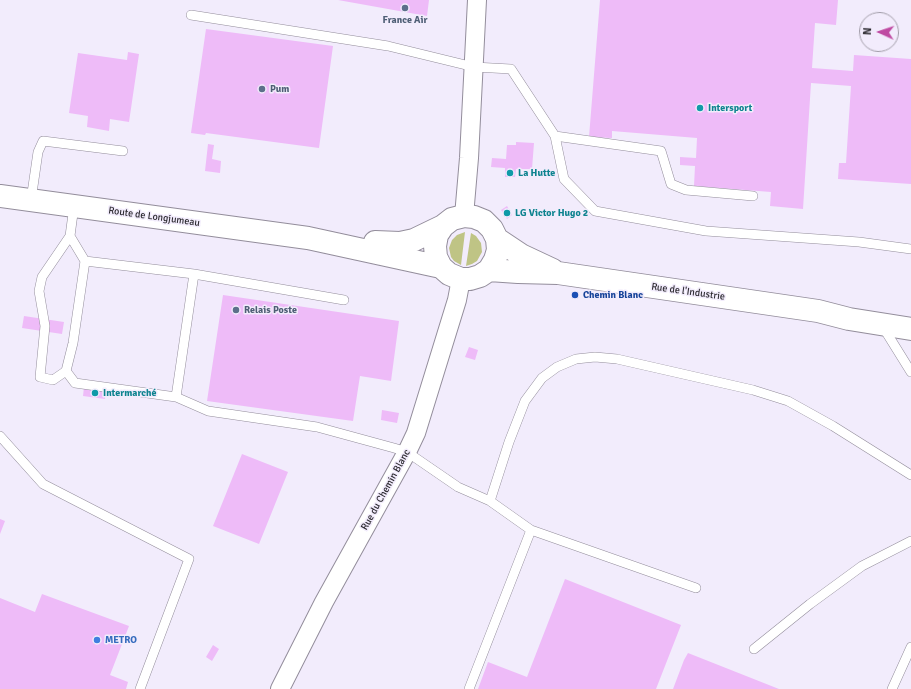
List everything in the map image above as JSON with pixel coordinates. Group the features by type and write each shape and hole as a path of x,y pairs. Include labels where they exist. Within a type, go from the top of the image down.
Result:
{"street":[{"path":"461,279 470,279 480,276 489,270 496,260 498,250 497,239 492,229 484,221 474,217 464,216 474,67 476,0"},
{"name":"Route de Longjumeau","path":"0,196 308,238 400,244 414,240 443,226 452,219 464,216"},
{"path":"441,267 436,257 435,246 437,235 443,226"},
{"name":"Route de Longjumeau","path":"308,238 441,267 449,274 461,279"},
{"name":"Rue de l'Industrie","path":"497,239 521,255 558,273"},
{"name":"Rue de l'Industrie","path":"489,270 558,273 818,311 849,319 911,329"},
{"name":"Rue du Chemin Blanc","path":"280,689 324,602 416,433 457,300 461,279"},
{"name":"Rue de l'Industrie","path":"818,311 846,310 874,313 911,314"}],"lane":[{"path":"191,16 388,46 474,67 511,69 555,136 564,179 595,211 706,231 859,242 911,249"},
{"path":"555,136 661,152 672,184 686,190 753,196"},
{"path":"31,200 38,152 43,141 122,151"},
{"path":"70,236 85,261 66,371 53,380 40,377 45,326 39,291 42,277 70,236 74,206"},
{"path":"85,261 194,274 344,300"},
{"path":"176,397 194,274"},
{"path":"881,324 911,372"},
{"path":"490,500 509,442 525,401 542,378 557,367 576,359 595,357 617,359 753,390 788,401 833,426 911,475"},
{"path":"66,371 75,383 176,397 208,411 317,427 407,452 458,487 490,500 531,530 696,588"},
{"path":"0,436 43,484 189,559 140,689"},
{"path":"469,689 531,530"},
{"path":"754,649 810,604 862,566 911,541"},
{"path":"892,689 911,647"}],"green space":[{"path":"465,232 461,265 454,261 451,257 449,248 452,240 457,235"},
{"path":"471,233 476,236 481,243 482,252 477,261 466,266"}],"building":[{"name":"France Air","path":"338,0 429,0 427,16"},
{"name":"Intersport","path":"600,0 838,0 836,25 815,23 812,68 853,71 854,55 911,59 911,184 838,179 839,163 846,163 851,86 811,83 803,209 770,206 771,192 694,186 695,166 680,165 680,157 696,158 697,138 612,131 612,138 589,137"},
{"name":"Pum","path":"206,29 333,46 319,148 206,133 205,135 191,133"},
{"path":"128,52 139,54 129,122 110,119 109,131 87,127 88,116 69,113 78,53 127,60"},
{"path":"516,142 534,143 532,169 516,169 515,177 505,177 505,168 491,167 492,158 506,159 507,145 516,145"},
{"path":"208,144 214,145 212,159 221,161 220,173 205,171"},
{"name":"LG Victor Hugo 2","path":"507,206 512,215 507,219 501,210"},
{"path":"223,295 399,321 391,381 360,376 353,421 207,401"},
{"path":"24,316 64,322 62,334 22,328"},
{"path":"469,347 478,350 475,360 465,357"},
{"name":"Intermarché","path":"84,387 106,390 105,399 83,396"},
{"path":"382,410 399,413 397,423 381,420"},
{"path":"242,454 288,472 259,544 213,526"},
{"path":"0,519 5,521 0,534"},
{"path":"565,579 681,625 656,689 478,689 488,662 527,677"},
{"path":"42,594 129,626 110,675 128,682 126,689 0,689 0,598 35,612"},
{"path":"213,645 219,649 212,661 206,657"},
{"path":"688,653 779,689 673,689"}],"place":[{"name":"France Air","path":"405,8"},
{"name":"Pum","path":"262,89"},
{"name":"Intersport","path":"700,108"},
{"name":"La Hutte","path":"510,173"},
{"name":"LG Victor Hugo 2","path":"507,213"},
{"name":"Chemin Blanc","path":"575,295"},
{"name":"Relais Poste","path":"236,310"},
{"name":"Intermarché","path":"95,393"},
{"name":"METRO","path":"97,640"}]}
